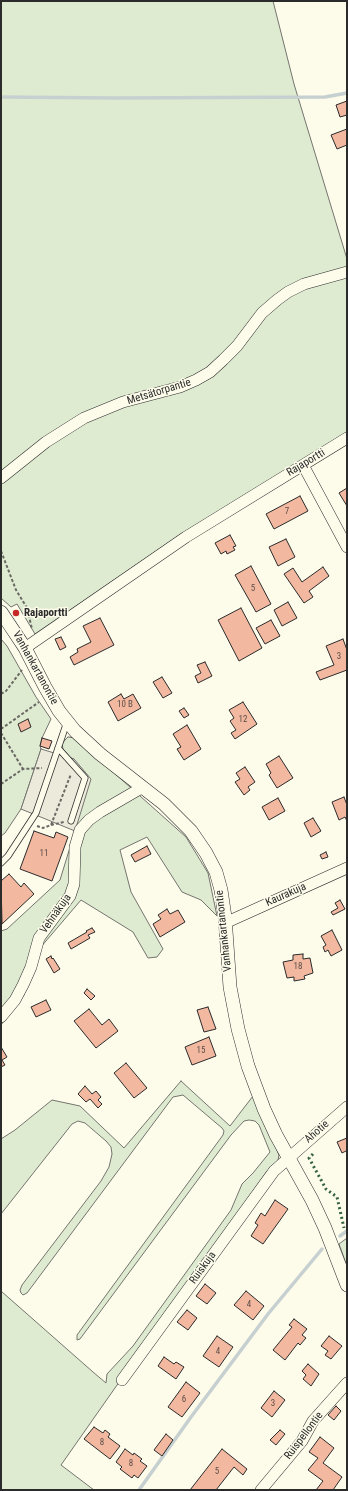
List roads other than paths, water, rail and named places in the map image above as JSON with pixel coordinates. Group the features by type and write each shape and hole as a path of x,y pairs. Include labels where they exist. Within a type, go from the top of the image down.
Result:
{"street":[{"name":"Metsätorpantie","path":"1,478 46,442 84,418 123,402 180,387 210,372 237,346 262,313 277,300 288,292 304,284 347,272"},
{"name":"Rajaportti","path":"29,645 169,548 347,438"},
{"path":"303,465 347,547"},
{"name":"Vanhankartanontie","path":"1,612 29,645 45,687 59,711 75,731 100,754 164,804 179,818 191,831 206,853 216,872 221,890 230,987 238,1029 248,1066 264,1109 288,1158 312,1200 325,1228 347,1285"},
{"name":"Vehnäkuja","path":"1,1017 15,1000 23,985 31,967 39,938 70,896 74,884 75,847 80,830 89,820 100,812 143,788"},
{"name":"Kaurakuja","path":"225,923 347,868"},
{"name":"Ahotie","path":"288,1158 347,1106"},
{"name":"Ruiskuja","path":"122,1380 269,1176 288,1158"},
{"name":"Ruispellontie","path":"261,1490 302,1441 314,1421 347,1383"}],"lane":[{"path":"1,863 8,856 36,813 67,721"},
{"path":"58,748 85,778 71,821"}],"waterway":[{"path":"1,97 325,97 347,93"},
{"path":"340,1236 347,1231"},
{"path":"139,1490 191,1417 268,1314 322,1249"}],"place":[{"name":"Rajaportti","path":"16,613"}]}
